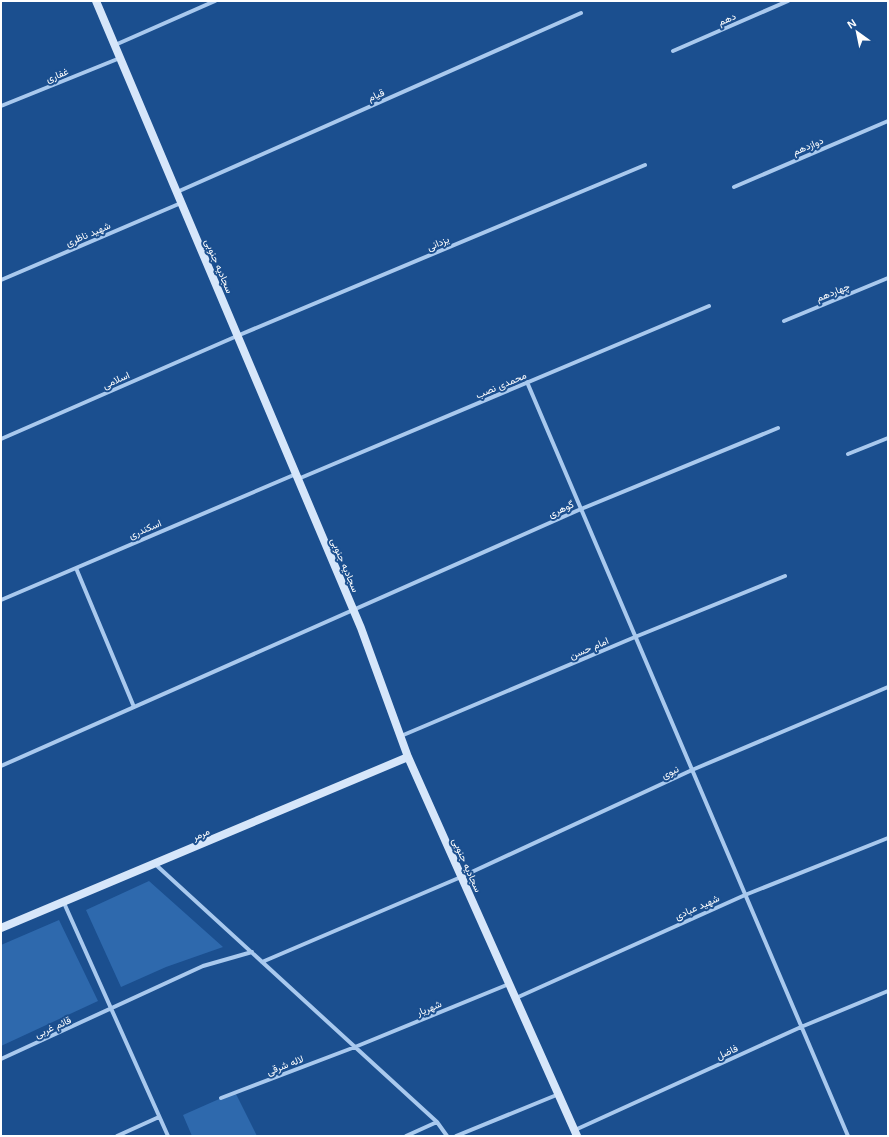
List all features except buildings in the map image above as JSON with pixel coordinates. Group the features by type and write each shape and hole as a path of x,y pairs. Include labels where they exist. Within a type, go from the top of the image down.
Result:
{"street":[{"name":"سجادیه جنوبی","path":"96,1 354,610 408,757 576,1133"},
{"path":"114,45 215,1"},
{"name":"دهم","path":"673,51 788,1"},
{"name":"قیام","path":"177,192 581,13"},
{"name":"غفاری","path":"1,106 120,58"},
{"name":"دوازدهم","path":"734,187 888,121"},
{"name":"یزدانی","path":"238,336 645,165"},
{"name":"شهید ناظری","path":"1,280 181,202"},
{"name":"چهاردهم","path":"784,321 888,278"},
{"name":"محمدی نصب","path":"297,476 709,306"},
{"name":"اسلامی","path":"1,439 238,336"},
{"path":"527,382 848,1136"},
{"name":"گوهری","path":"1,766 581,509 778,428"},
{"path":"848,454 888,438"},
{"name":"اسکندری","path":"1,600 297,476"},
{"path":"76,568 134,707"},
{"name":"امام حسن","path":"401,736 784,576"},
{"name":"نبوی","path":"262,962 462,877 692,770 888,687"},
{"name":"مرمر","path":"1,928 64,903 408,757"},
{"name":"شهید عبادی","path":"516,998 745,895 888,838"},
{"path":"155,864 437,1122 447,1136"},
{"path":"64,903 168,1136"},
{"name":"قائم غربی","path":"1,1059 203,966 252,952"},
{"name":"شهریار","path":"355,1047 510,984"},
{"name":"فاضل","path":"576,1133 801,1027 888,991"},
{"name":"لاله شرقی","path":"221,1098 355,1047"},
{"path":"456,1136 559,1094"},
{"path":"117,1136 159,1117"},
{"path":"406,1136 437,1122"}],"shaded area":[{"path":"149,881 223,947 166,967 121,987 86,910"},
{"path":"59,920 98,1001 1,1046 1,945"},
{"path":"235,1092 257,1136 192,1136 183,1115"}]}
